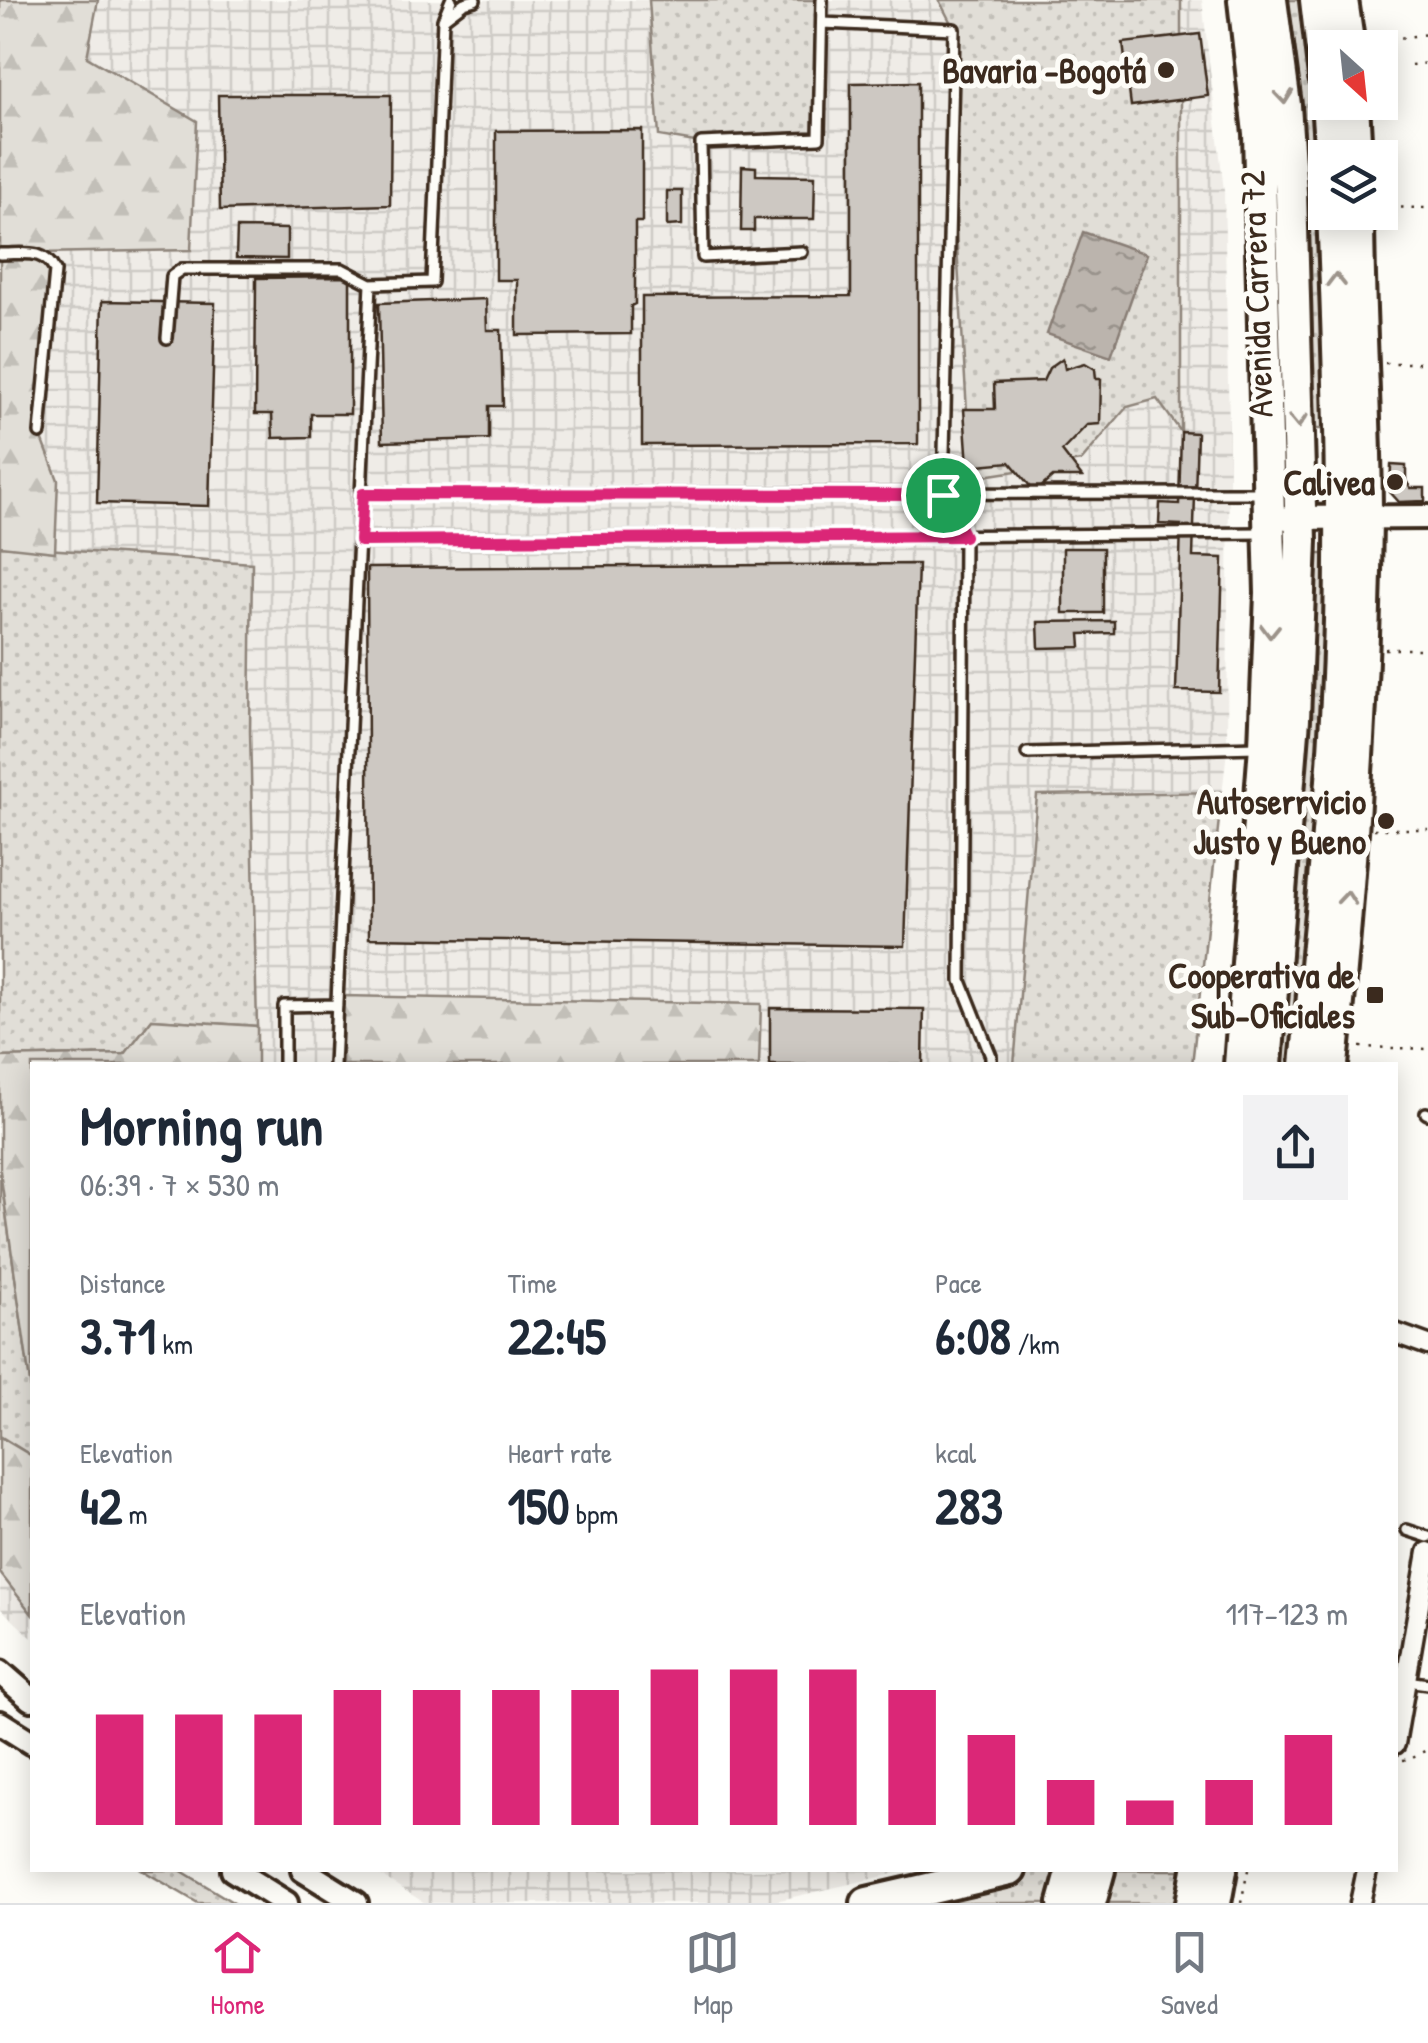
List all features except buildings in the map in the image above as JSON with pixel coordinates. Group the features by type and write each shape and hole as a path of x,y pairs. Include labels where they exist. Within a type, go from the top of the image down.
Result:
{"highway":[{"name":"Avenida Carrera 72","path":"1244,0 1260,152 1278,516 1294,719 1266,1062"},
{"name":"Avenida Carrera 72","path":"1240,1062 1265,746 1291,192 1285,105 1271,0"},
{"path":"1316,0 1320,30"},
{"path":"1342,0 1346,30"},
{"path":"1333,1056 1353,829 1362,650 1335,230"},
{"path":"1306,1062 1354,518 1362,363 1358,230"},
{"path":"1312,1010 1342,965"},
{"path":"867,1903 1001,1872"},
{"path":"1064,1903 1072,1872"},
{"path":"1090,1903 1098,1872"},
{"path":"1192,1903 1198,1872"},
{"path":"1215,1903 1221,1872"}],"main road":[{"path":"1278,516 1428,517"},
{"path":"0,1672 30,1698"},
{"path":"0,1680 30,1699"},
{"path":"0,1723 30,1742"},
{"path":"236,1872 286,1903"},
{"path":"313,1873 356,1903"}],"street":[{"path":"1398,1726 1428,1552"},
{"path":"1360,1903 1367,1872"}],"lane":[{"path":"167,338 172,276 182,269 342,269 371,284 432,282 443,20 451,0"},
{"path":"443,20 474,0"},
{"path":"802,252 703,257 701,142 818,138 822,0"},
{"path":"823,23 954,29 943,495 964,536 962,982 991,1062"},
{"path":"0,254 40,254 49,258 55,272 40,434"},
{"path":"334,1062 371,284"},
{"path":"363,494 943,495 1278,516"},
{"path":"360,541 964,536 1278,516"},
{"path":"1027,753 1265,746"},
{"path":"284,1062 284,1006 337,1006"},
{"path":"1407,1530 1428,1537"},
{"path":"1406,1681 1428,1684"}],"path":[{"path":"1398,39 1428,34"},
{"path":"1412,65 1428,64"},
{"path":"1398,207 1428,208"},
{"path":"1362,363 1428,363"},
{"path":"1362,650 1428,649"},
{"path":"1353,829 1428,829"},
{"path":"1333,1056 1428,1049"},
{"path":"1398,1761 1411,1759 1428,1749"},
{"path":"1241,1903 1248,1872"}],"shaded area":[{"path":"0,0 1202,0 1224,191 1229,432 1227,750 1192,1062 30,1062 30,1636 0,1608"},
{"path":"375,1872 901,1872 767,1903 425,1903"}],"green space":[{"path":"0,0 98,0 87,57 197,121 191,250 40,253 55,271 40,433 58,480 55,552 0,546"},
{"path":"649,0 821,0 819,138 701,143 659,136"},
{"path":"939,0 1181,0 1181,432 1157,399 1127,407 1081,461 971,478 951,147 954,29"},
{"path":"1279,0 1306,0 1310,30 1308,120 1321,120 1324,140 1308,140 1308,230 1326,230 1332,429 1316,429 1314,364"},
{"path":"0,546 252,563 250,731 257,1026 152,1019 125,1054 0,1057"},
{"path":"1309,554 1334,554 1299,1062 1275,1062"},
{"path":"1222,792 1192,1062 1014,1062 1037,795"},
{"path":"343,996 761,1004 759,1062 342,1062"},
{"path":"152,1019 257,1026 257,1062 30,1062 30,1382 0,1171 0,1057 125,1054"},
{"path":"0,1171 30,1382 30,1455 0,1436"},
{"path":"0,1437 30,1455 30,1611 0,1573"},
{"path":"145,1872 183,1872 234,1903 198,1903"},
{"path":"1014,1872 1062,1872 1054,1903 894,1903"},
{"path":"1108,1872 1186,1872 1180,1903 1100,1903"}],"water":[{"path":"1083,232 1147,254 1111,356 1047,334"}],"place":[{"name":"Bavaria -Bogotá","path":"1166,70"},
{"name":"Calivea","path":"1395,482"},
{"name":"Autoserrvicio Justo y Bueno","path":"1386,821"},
{"name":"Cooperativa de Sub-Oficiales","path":"1375,995"}],"route":[{"path":"363,494 943,495 964,536 360,541 363,494"}]}
